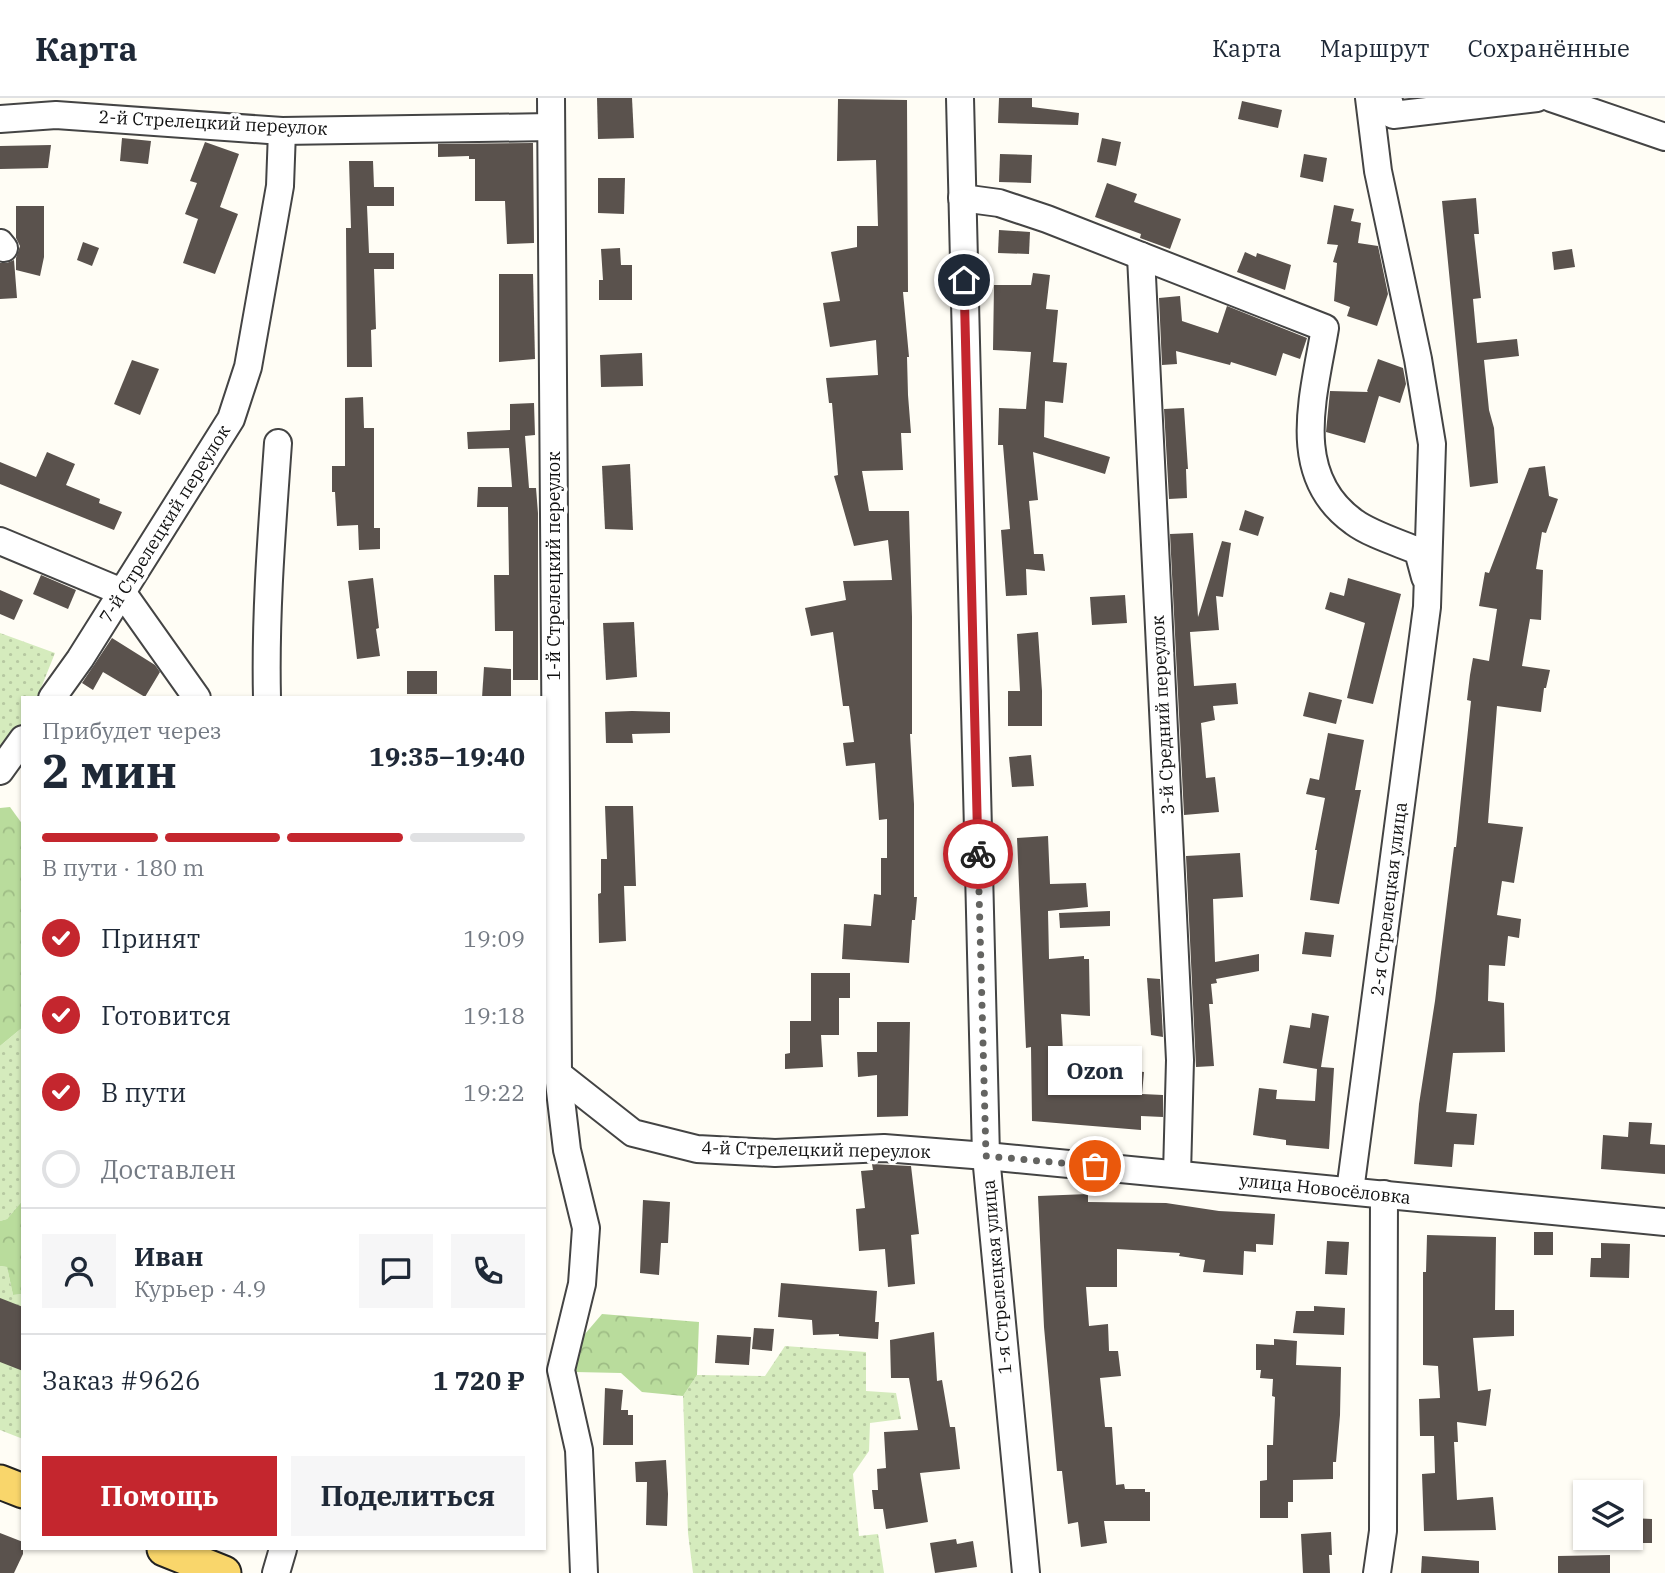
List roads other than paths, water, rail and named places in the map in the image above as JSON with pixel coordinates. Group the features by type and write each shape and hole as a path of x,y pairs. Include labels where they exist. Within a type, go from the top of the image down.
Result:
{"main road":[{"path":"0,1482 21,1490"},
{"path":"172,1559 224,1573"}],"street":[{"name":"1-й Стрелецкий переулок","path":"551,98 551,1071 586,1228 582,1284 561,1370 579,1450 584,1573"},
{"name":"1-я Стрелецкая улица","path":"960,98 986,1156 1026,1573"},
{"path":"1370,98 1378,171 1418,359 1432,444 1427,607"},
{"path":"1388,98 1393,114 1537,98"},
{"path":"1551,98 1665,136"},
{"name":"2-й Стрелецкий переулок","path":"0,119 56,115 282,131 551,127"},
{"name":"7-й Стрелецкий переулок","path":"53,696 231,419 248,367 280,186 282,131"},
{"path":"962,198 999,203 1325,328 1310,437 1314,470 1327,497 1355,523 1418,551 1424,574 1427,607"},
{"name":"3-й Средний переулок","path":"1141,256 1180,1060 1177,1174"},
{"path":"267,696 265,648 278,443"},
{"path":"0,541 122,592 196,696"},
{"name":"2-я Стрелецкая улица","path":"1350,1191 1427,607"},
{"path":"0,771 21,742"},
{"name":"4-й Стрелецкий переулок","path":"551,1071 632,1133 697,1149 775,1153 884,1148 986,1156"},
{"name":"улица Новосёловка","path":"986,1156 1665,1222"},
{"path":"1377,1573 1383,1531 1384,1194"},
{"path":"276,1573 283,1550"}],"place":[{"name":"Ozon","path":"1095,1166"}]}
